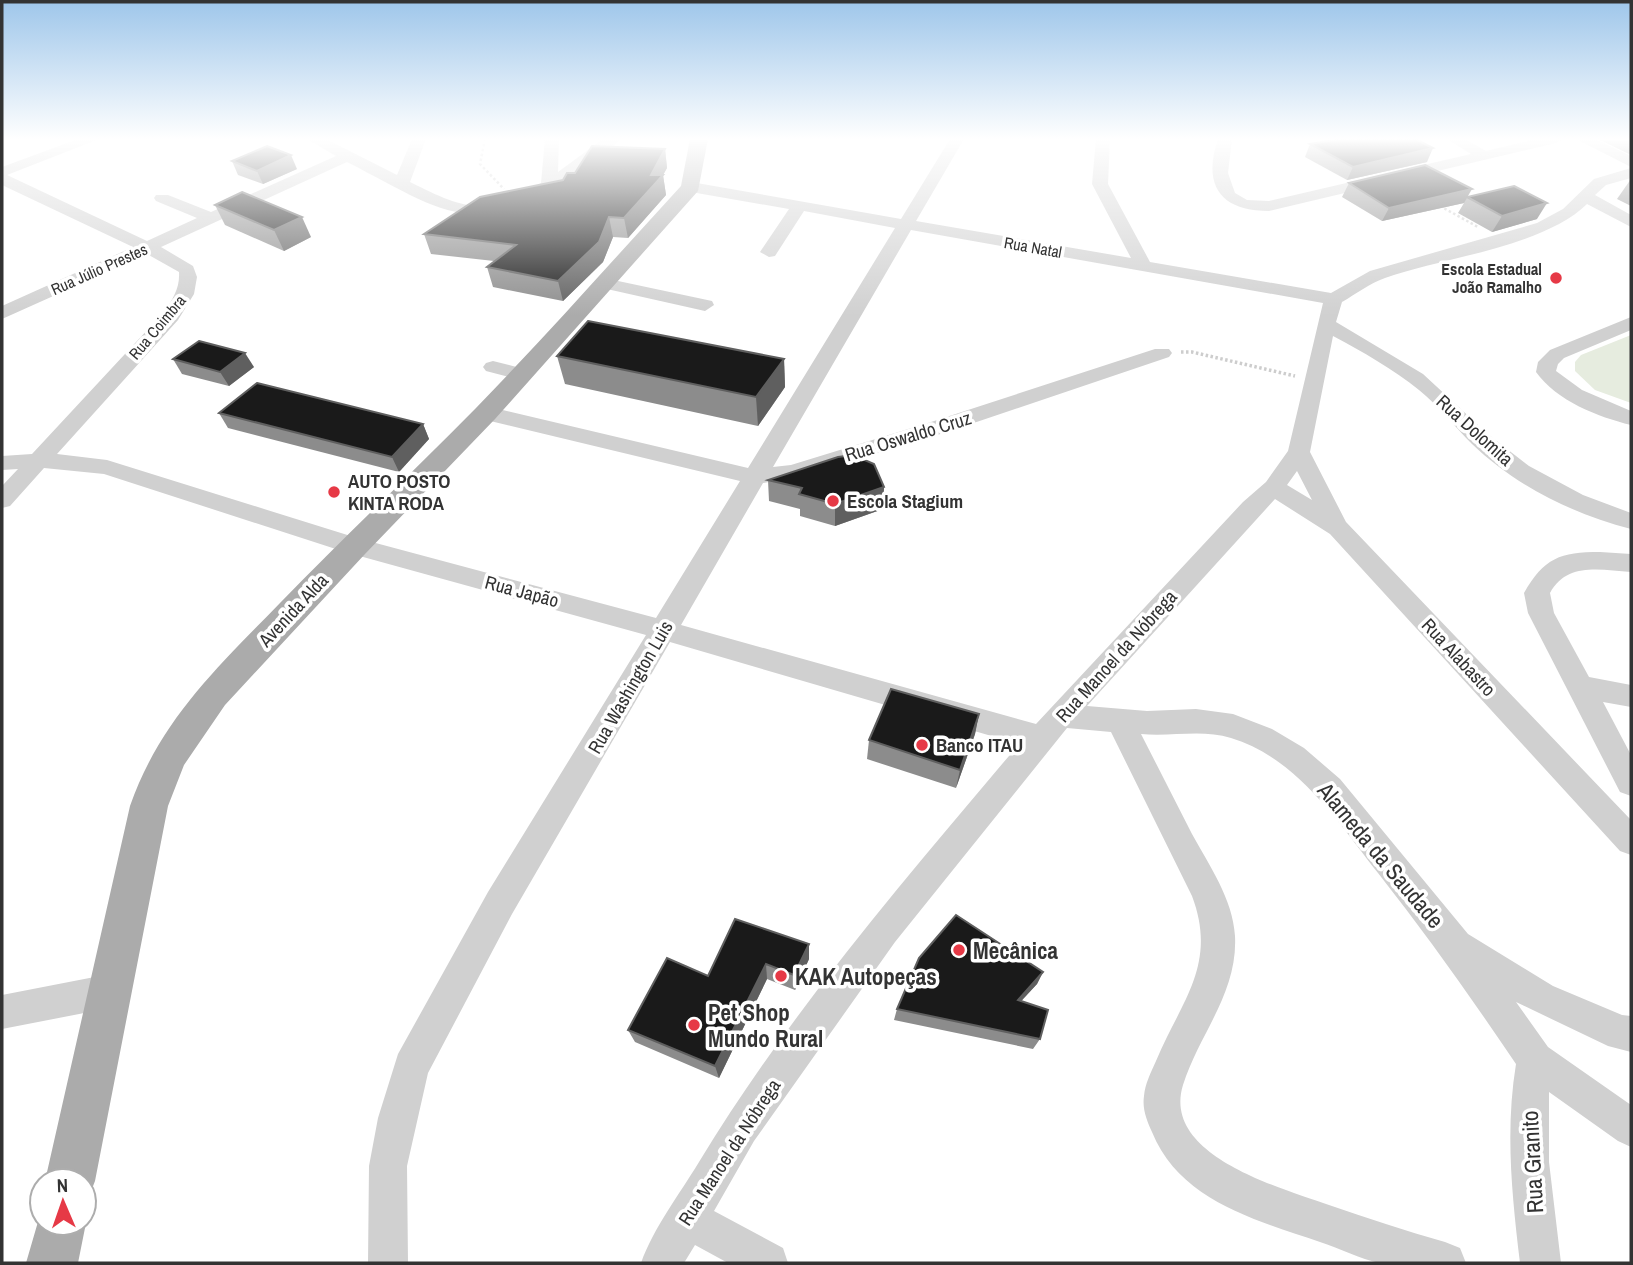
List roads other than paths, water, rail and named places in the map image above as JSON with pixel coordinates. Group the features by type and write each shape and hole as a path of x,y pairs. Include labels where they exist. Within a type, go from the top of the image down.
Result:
{"main road":[{"name":"Avenida Alda","path":"73,1167 149,806 158,779 171,754 213,695 354,546 486,413 507,371 604,283 681,198"},
{"path":"52,1263 58,1237"}],"street":[{"name":"Rua Coimbra","path":"2,500 145,349 187,292 195,274 42,198"},
{"path":"162,198 211,218"},
{"name":"Rua Júlio Prestes","path":"2,313 255,198"},
{"path":"433,198 460,211 495,210 525,198"},
{"name":"Rua Natal","path":"754,198 1334,299"},
{"name":"Rua Washington Luis","path":"388,1263 388,1166 411,1067 500,903 921,198"},
{"path":"1107,198 1144,267"},
{"path":"1233,198 1251,206 1306,198"},
{"path":"1334,299 1376,275 1531,231 1559,219 1583,198"},
{"path":"1589,198 1631,222"},
{"path":"769,252 799,206"},
{"path":"604,283 705,305"},
{"name":"Rua Manoel da Nóbrega","path":"661,1263 741,1128 883,930 1051,727 1251,508 1274,487 1299,452 1334,299"},
{"path":"1631,323 1557,354 1548,362 1545,372 1557,385 1575,396 1631,418"},
{"name":"Rua Dolomita","path":"1327,325 1388,359 1427,386 1488,446 1525,474 1566,497 1631,521"},
{"name":"Rua Oswaldo Cruz","path":"486,413 754,477 792,472 939,427 1162,353"},
{"path":"1299,452 1338,528"},
{"name":"Rua Japão","path":"2,463 40,459 107,467 354,546 664,630 1051,727"},
{"name":"Rua Alabastro","path":"1274,487 1338,528 1631,841"},
{"path":"1631,563 1595,560 1570,564 1550,574 1537,593 1541,613 1631,783"},
{"path":"1581,687 1631,696"},
{"name":"Alameda da Saudade","path":"1051,727 1120,722 1196,721 1233,726 1262,738 1294,757 1329,788 1455,944 1535,1060 1631,1128"},
{"path":"1120,722 1205,891 1218,932 1217,969 1205,1002 1174,1059 1164,1088 1162,1111 1172,1137 1190,1160 1251,1196 1411,1254 1445,1263"},
{"path":"1455,944 1541,998 1621,1033 1631,1034"},
{"path":"2,1012 110,991"},
{"name":"Rua Granito","path":"1535,1060 1530,1090 1528,1139 1530,1194 1541,1263"},
{"path":"686,1218 768,1263"}],"place":[{"name":"Escola Estadual João Ramalho","path":"1556,278"},
{"name":"AUTO POSTO KINTA RODA","path":"334,492"},
{"name":"Escola Stagium","path":"833,501"},
{"name":"Banco ITAU","path":"922,745"},
{"name":"Mecânica","path":"959,950"},
{"name":"KAK Autopeças","path":"781,976"},
{"name":"Pet Shop Mundo Rural","path":"694,1025"}]}
